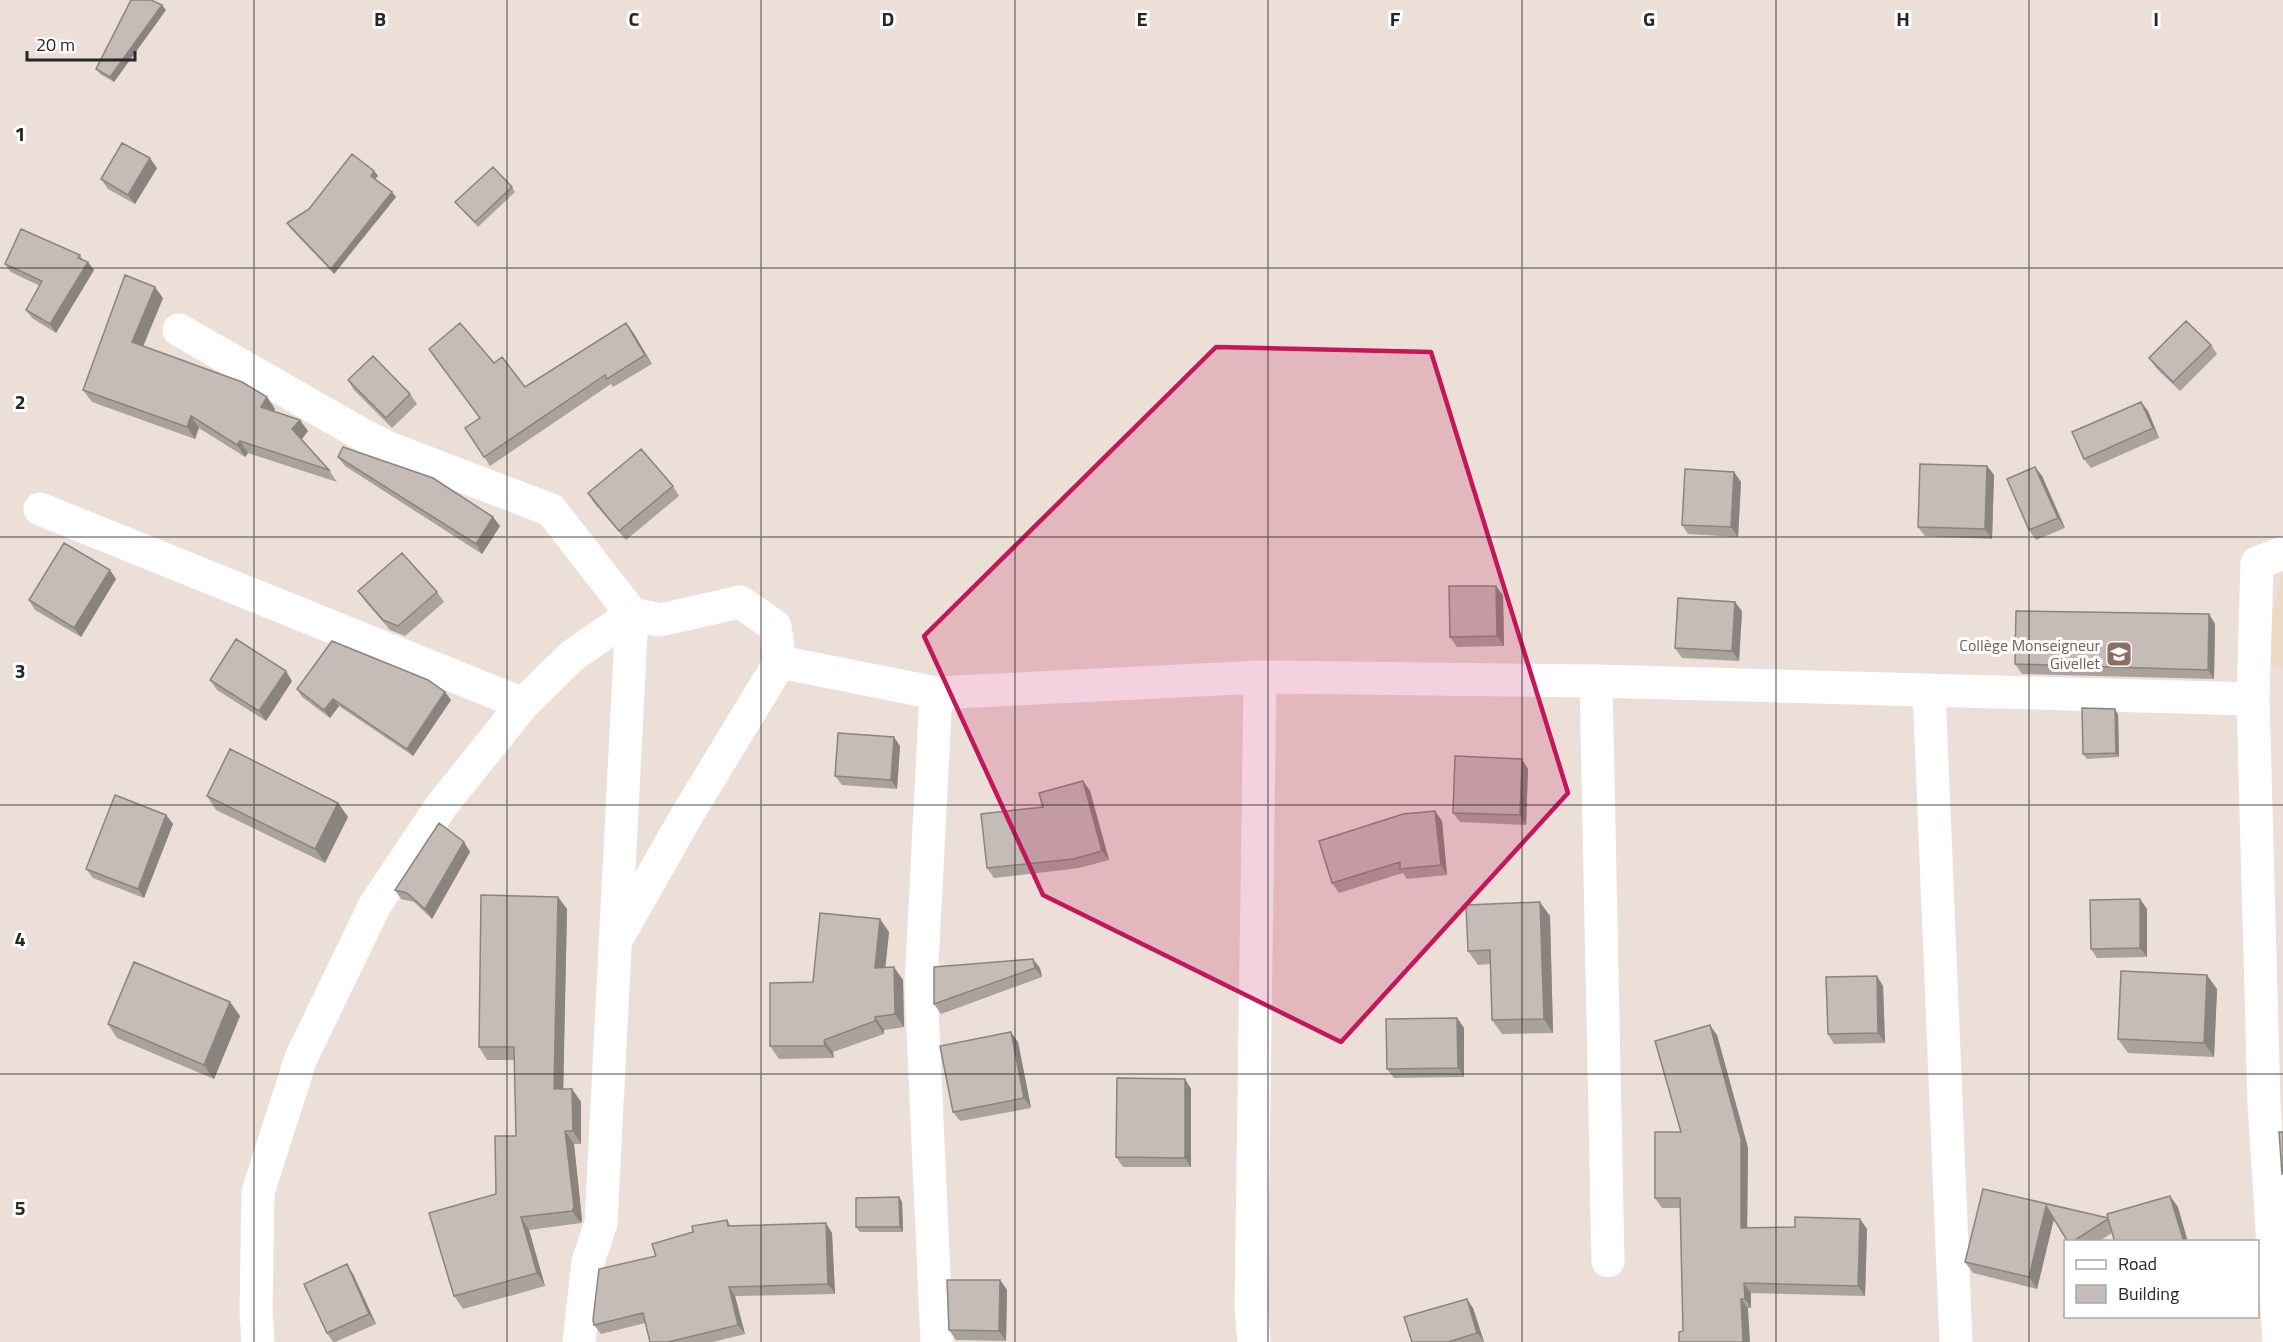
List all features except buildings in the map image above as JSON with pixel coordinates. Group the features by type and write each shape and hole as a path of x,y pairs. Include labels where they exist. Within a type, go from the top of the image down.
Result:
{"street":[{"path":"179,330 322,413 391,449 551,510 632,614 660,620 740,602 775,626 780,662 687,815 616,940"},
{"path":"40,509 523,704"},
{"path":"2279,1342 2264,1103 2253,699 2257,563 2283,553"},
{"path":"258,1342 256,1312 258,1192 301,1058 375,905 442,805 523,704 572,656 632,614"},
{"path":"579,1342 588,1262 601,1223 632,614"},
{"path":"780,662 936,693 1260,677 1596,681 2253,699"},
{"path":"1254,1342 1251,1308 1260,677"},
{"path":"1596,681 1608,1261"},
{"path":"1929,690 1956,1342"},
{"path":"936,693 921,985 937,1342"}],"highlighted area":[{"path":"1216,347 1431,352 1568,793 1341,1042 1043,895 924,636"}],"shaded area":[{"path":"2283,568 2283,669 2268,666 2273,611"}],"place":[{"name":"Collège Monseigneur Givellet","path":"2119,654"}]}
